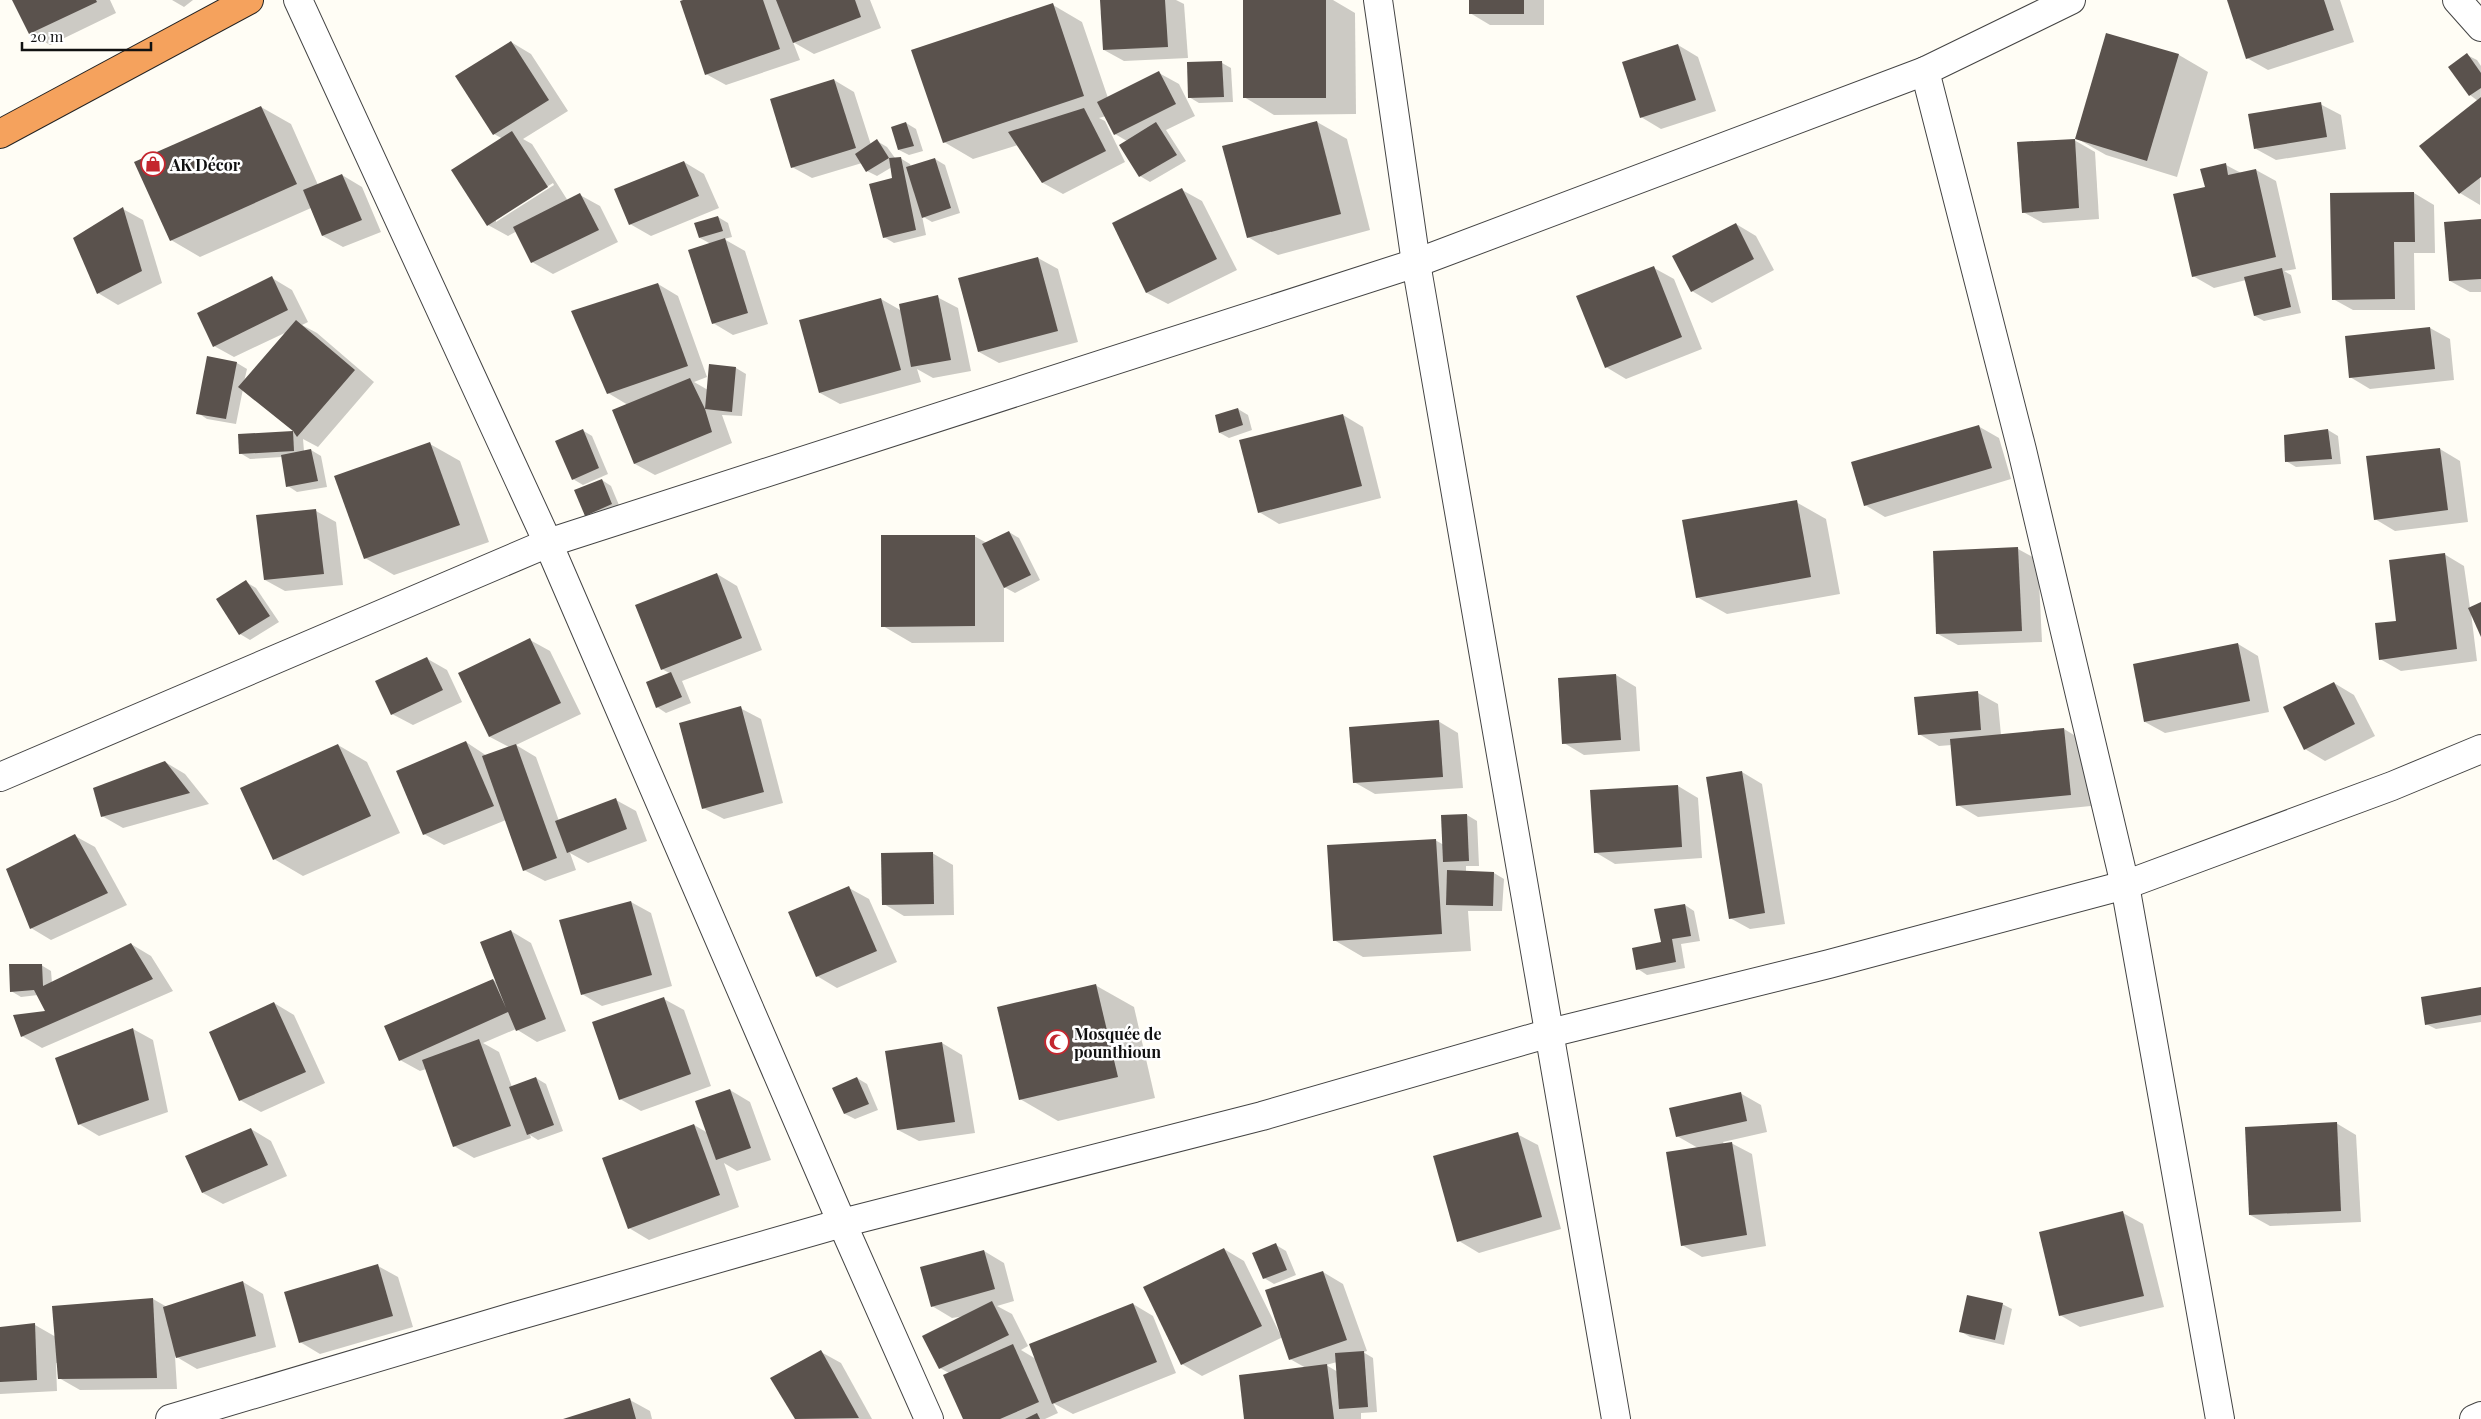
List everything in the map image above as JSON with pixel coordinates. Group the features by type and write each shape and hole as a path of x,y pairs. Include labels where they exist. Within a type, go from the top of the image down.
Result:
{"highway":[{"path":"0,134 238,2"}],"street":[{"path":"298,0 548,543 842,1223 929,1419"},
{"path":"1378,0 1416,263 1616,1419"},
{"path":"0,778 548,543 1416,263 1925,70 2071,0"},
{"path":"2457,0 2481,27"},
{"path":"1925,70 2022,450 2124,885 2220,1419"},
{"path":"170,1419 513,1317 842,1223 1262,1116 1550,1033 1829,964 2124,885 2392,786 2481,749"},
{"path":"2474,1419 2481,1416"}],"building":[{"path":"12,0 96,0 97,2 29,34"},
{"path":"763,0 780,49 705,75 680,1"},
{"path":"776,0 855,0 861,17 793,43"},
{"path":"1100,0 1165,0 1168,47 1103,50"},
{"path":"1243,0 1326,0 1326,98 1243,98"},
{"path":"1469,0 1524,0 1524,14 1469,14"},
{"path":"2227,0 2324,0 2334,30 2246,59"},
{"path":"1053,3 1084,96 943,143 911,50"},
{"path":"2106,33 2179,54 2147,161 2075,139"},
{"path":"511,41 549,100 493,135 455,76"},
{"path":"1678,44 1696,100 1640,118 1622,62"},
{"path":"2467,53 2481,73 2481,88 2469,96 2448,67"},
{"path":"1222,61 1224,97 1188,98 1187,62"},
{"path":"1159,71 1176,104 1114,135 1097,102"},
{"path":"834,79 856,148 791,168 770,99"},
{"path":"2481,97 2481,177 2459,194 2419,146"},
{"path":"2321,102 2327,137 2254,149 2248,114"},
{"path":"261,106 297,184 170,241 134,162"},
{"path":"1084,108 1106,151 1042,183 1008,132"},
{"path":"1317,121 1341,214 1247,238 1222,146"},
{"path":"906,122 914,146 898,150 891,127"},
{"path":"1156,122 1177,155 1139,177 1119,145"},
{"path":"512,131 548,187 487,226 451,170"},
{"path":"877,139 889,158 866,172 855,154"},
{"path":"2075,139 2079,208 2022,213 2017,142"},
{"path":"901,157 916,230 883,238 869,184 892,178 889,158"},
{"path":"935,158 951,208 922,218 906,167"},
{"path":"684,161 699,196 629,225 614,189"},
{"path":"2226,163 2228,175 2256,169 2276,257 2192,277 2173,194 2205,187 2200,169"},
{"path":"342,174 362,220 322,236 303,190"},
{"path":"1182,188 1217,259 1146,293 1112,223"},
{"path":"2414,192 2415,242 2394,242 2395,299 2332,300 2330,193"},
{"path":"580,193 599,230 531,263 513,227"},
{"path":"123,207 142,271 97,294 73,238"},
{"path":"718,216 723,231 699,238 694,223"},
{"path":"2481,219 2481,279 2449,281 2444,222"},
{"path":"1736,223 1754,259 1691,292 1672,256"},
{"path":"725,238 748,313 712,324 688,250"},
{"path":"1038,257 1058,331 978,352 958,278"},
{"path":"1654,266 1682,337 1605,368 1576,296"},
{"path":"2282,268 2291,307 2254,316 2244,277"},
{"path":"272,276 288,310 213,347 197,313"},
{"path":"658,283 688,366 607,394 571,311"},
{"path":"938,295 951,360 911,367 899,304"},
{"path":"881,298 901,370 819,393 799,320"},
{"path":"296,320 355,370 297,437 293,431 238,387"},
{"path":"2430,327 2435,369 2349,378 2345,336"},
{"path":"207,356 237,362 226,419 196,414"},
{"path":"709,364 736,367 732,412 705,409"},
{"path":"690,378 705,409 712,432 634,464 612,410"},
{"path":"1238,408 1243,425 1219,433 1215,415"},
{"path":"1343,414 1362,486 1258,513 1239,440"},
{"path":"1979,425 1992,468 1864,506 1851,462"},
{"path":"583,429 599,468 572,480 555,441"},
{"path":"2328,429 2332,459 2285,462 2284,435"},
{"path":"293,431 294,451 239,454 238,434"},
{"path":"430,442 460,525 364,559 334,476"},
{"path":"2440,448 2448,510 2374,520 2366,456"},
{"path":"311,449 318,481 286,487 281,455"},
{"path":"602,479 612,504 585,516 574,490"},
{"path":"1797,500 1811,577 1696,598 1682,520"},
{"path":"316,509 324,574 264,580 256,515"},
{"path":"1009,531 1031,575 1004,588 982,544"},
{"path":"881,535 975,535 975,626 881,627"},
{"path":"2018,547 2022,631 1936,634 1933,551"},
{"path":"2445,553 2457,649 2379,660 2375,623 2396,621 2389,560"},
{"path":"717,573 742,638 661,670 635,605"},
{"path":"246,580 270,616 239,635 216,599"},
{"path":"2481,602 2481,637 2468,608"},
{"path":"530,638 561,703 489,737 458,673"},
{"path":"2238,643 2250,701 2144,722 2133,664"},
{"path":"427,657 443,690 391,715 375,681"},
{"path":"671,672 682,697 656,708 646,682"},
{"path":"1616,674 1621,740 1562,744 1558,678"},
{"path":"2334,682 2355,724 2304,750 2283,707"},
{"path":"1978,691 1981,730 1918,735 1914,697"},
{"path":"741,706 764,792 702,809 679,723"},
{"path":"1439,720 1443,777 1353,783 1349,727"},
{"path":"2064,728 2071,795 1956,806 1950,739"},
{"path":"466,741 494,806 423,835 396,771"},
{"path":"338,744 371,816 273,860 240,788"},
{"path":"516,744 557,858 523,871 482,756"},
{"path":"165,761 190,793 101,817 93,788"},
{"path":"1742,771 1765,913 1729,919 1706,777"},
{"path":"1678,785 1682,847 1594,853 1590,790"},
{"path":"616,798 627,829 567,853 555,821"},
{"path":"1467,814 1469,861 1443,862 1441,815"},
{"path":"75,834 108,893 30,929 6,869"},
{"path":"1436,839 1442,934 1333,941 1327,845"},
{"path":"933,852 934,904 882,905 881,853"},
{"path":"1447,870 1494,872 1493,906 1446,905"},
{"path":"849,886 877,951 816,977 788,912"},
{"path":"631,901 652,975 581,995 559,920"},
{"path":"1685,904 1691,936 1672,939 1676,962 1636,970 1632,948 1661,942 1654,909"},
{"path":"511,930 546,1019 516,1031 508,1012 399,1061 384,1026 493,979 506,1008 480,942"},
{"path":"131,943 153,979 21,1037 13,1015 45,1011 34,990 10,992 9,964 42,964 43,986"},
{"name":"Mosquée de pounthioun","path":"1096,984 1118,1077 1019,1100 997,1007"},
{"path":"2481,987 2481,1015 2425,1025 2421,997"},
{"path":"664,997 691,1074 619,1100 592,1022"},
{"path":"274,1002 306,1072 239,1101 209,1032"},
{"path":"133,1028 149,1100 78,1125 55,1058"},
{"path":"479,1039 511,1126 453,1147 422,1060"},
{"path":"942,1042 955,1122 897,1130 885,1051"},
{"path":"536,1077 554,1125 527,1135 509,1087"},
{"path":"857,1077 869,1104 844,1114 832,1088"},
{"path":"730,1089 751,1148 716,1160 695,1101"},
{"path":"1741,1092 1747,1121 1676,1137 1669,1108"},
{"path":"2337,1122 2341,1211 2249,1215 2245,1127"},
{"path":"694,1124 720,1195 628,1229 602,1158"},
{"path":"251,1128 268,1165 202,1193 185,1156"},
{"path":"1518,1132 1542,1217 1457,1242 1433,1156"},
{"path":"1732,1142 1747,1235 1681,1246 1666,1152"},
{"path":"2123,1211 2144,1296 2059,1316 2039,1232"},
{"path":"1276,1243 1287,1270 1263,1279 1252,1253"},
{"path":"1224,1248 1262,1326 1181,1365 1143,1287"},
{"path":"984,1250 995,1289 931,1307 920,1267"},
{"path":"378,1264 393,1316 299,1343 284,1292"},
{"path":"1323,1271 1347,1340 1289,1360 1265,1290"},
{"path":"243,1281 256,1336 176,1358 163,1307"},
{"path":"1967,1295 2003,1303 1995,1340 1959,1332"},
{"path":"153,1298 157,1378 58,1379 52,1306"},
{"path":"992,1301 1009,1335 939,1369 922,1336"},
{"path":"1133,1303 1157,1362 1052,1404 1029,1344"},
{"path":"35,1323 37,1380 0,1382 0,1327"},
{"path":"1013,1344 1039,1402 1000,1419 963,1419 943,1375"},
{"path":"821,1350 859,1418 795,1419 770,1378"},
{"path":"1364,1351 1368,1407 1339,1409 1335,1353"},
{"path":"1327,1364 1334,1419 1244,1419 1239,1375"},
{"path":"630,1398 636,1419 563,1419"},
{"path":"1037,1413 1040,1419 1025,1419"}],"place":[{"name":"AK Décor","path":"153,164"},
{"name":"Mosquée de pounthioun","path":"1057,1042"}]}
